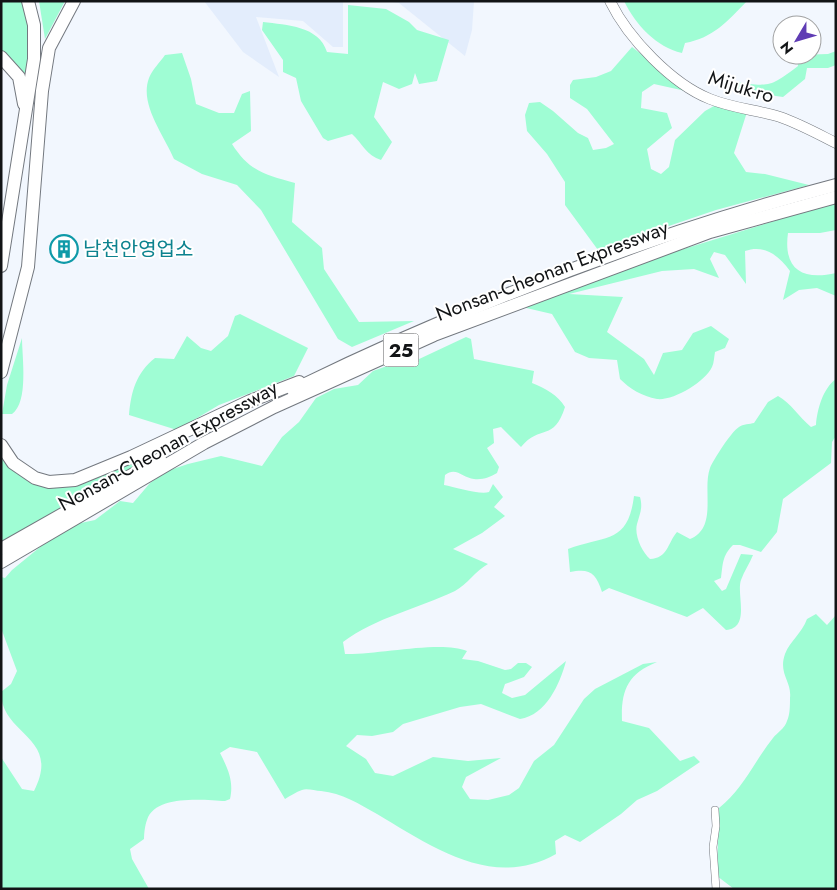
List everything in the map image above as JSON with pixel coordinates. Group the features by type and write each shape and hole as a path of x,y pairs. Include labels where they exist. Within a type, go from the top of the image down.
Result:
{"highway":[{"path":"1,266 26,124 34,59 34,25 28,1"},
{"path":"35,1 41,38 42,91"},
{"path":"1,372 28,267 42,91 49,48 74,1"},
{"path":"1,57 19,77 22,86 26,124"},
{"name":"Nonsan-Cheonan Expressway","path":"1,549 204,435 421,329 594,261 831,192"},
{"name":"Nonsan-Cheonan Expressway","path":"1,562 204,444 274,408 434,335 710,232 831,192"},
{"path":"1,445 13,463 35,478 49,482 75,480 140,453 250,401 348,363"}],"street":[{"name":"Mijuk-ro","path":"610,1 624,27 637,43 693,91 721,103 781,118 836,144"},
{"path":"715,810 716,826 712,847 716,889"}],"shaded area":[{"path":"204,1 343,1 343,47 333,47 303,21 256,17 279,77 243,52"},
{"path":"385,1 474,1 472,30 465,56 399,3"}],"green space":[{"path":"1,1 25,1 31,39 26,85 1,54"},
{"path":"39,1 65,1 45,39"},
{"path":"624,1 747,1 712,33 695,41 685,43 682,53 664,46 648,34 634,18"},
{"path":"348,5 386,9 409,22 417,30 449,40 437,81 419,84 415,73 412,84 399,89 383,82 374,117 392,142 381,160 368,152 352,134 328,141 323,138 301,101 296,78 283,72 283,60 262,30 263,22 301,28 317,37 323,43 327,52 348,54"},
{"path":"632,47 690,92 654,84 642,92 641,108 667,113 672,128 647,149 651,169 661,174 669,167 675,140 705,111 714,106 747,112 734,153 746,172 765,174 809,185 716,210 598,250 565,205 565,182 547,154 527,131 525,115 529,103 540,102 578,133 588,138 593,150 606,148 614,144 587,109 570,98 570,85 573,80 596,77 611,71"},
{"path":"836,51 836,65 828,68 807,68 805,79 783,97 733,90 735,82 756,85 769,84 775,82 798,65 822,65 822,54"},
{"path":"182,53 191,79 196,104 219,113 234,113 242,94 250,91 251,131 232,144 251,166 259,171 295,183 292,222 322,248 324,269 359,322 414,321 352,347 338,339 261,210 237,185 202,174 174,159 150,109 147,88 150,75 165,55"},
{"path":"836,202 836,230 820,233 788,233 787,245 792,264 797,270 813,275 836,273 836,296 817,288 799,290 783,300 790,271 776,256 759,249 745,251 746,284 725,255 714,252 710,259 719,278 694,269 662,271 569,294 623,297 607,332 644,359 654,375 663,353 682,350 693,333 711,326 729,339 725,348 715,352 712,367 703,379 680,394 657,399 641,394 620,379 617,360 589,358 575,352 552,314 522,307 677,251"},
{"path":"240,314 308,348 294,376 219,405 177,430 129,415 131,398 139,377 155,358 174,359 187,336 201,348 211,351 228,336 235,316"},
{"path":"466,337 471,339 474,359 534,371 532,383 551,392 565,407 561,418 551,429 534,436 521,447 501,427 493,429 494,443 487,448 499,467 497,473 486,478 477,479 456,472 445,475 444,485 485,493 489,492 493,484 503,497 494,507 505,516 482,533 453,549 488,564 455,591 356,633 343,642 345,654 441,647 467,651 462,659 478,661 505,670 511,669 518,663 526,663 532,667 524,677 505,684 502,693 512,698 525,695 566,661 556,688 550,697 544,705 529,716 520,719 481,704 460,707 403,724 393,732 372,736 357,735 346,746 366,759 375,773 393,776 433,757 468,761 501,758 466,777 462,787 470,799 488,800 509,795 519,788 534,761 554,745 584,699 595,689 643,664 657,662 632,678 625,692 622,721 649,728 680,761 694,756 700,762 657,791 637,800 621,814 580,842 565,835 555,841 556,854 532,864 509,867 485,866 440,850 357,803 336,794 304,789 285,799 257,752 230,747 220,753 231,781 230,799 225,801 182,800 160,806 152,812 147,820 144,839 130,849 132,859 149,889 1,889 1,757 22,789 34,791 41,773 41,759 36,747 10,718 4,707 1,692 11,684 17,671 1,628 1,577 5,578 45,543 76,524 95,520 120,501 133,503 150,483 167,471 221,456 262,466 282,437 299,422 316,398 334,389 358,385 373,371 417,360"},
{"path":"22,338 23,390 21,400 12,414 2,414 7,385"},
{"path":"836,379 836,436 832,442 831,463 783,499 777,532 761,552 740,545 733,545 725,557 721,578 714,581 722,591 726,589 741,554 753,555 741,580 740,617 734,628 726,630 703,608 687,617 609,588 602,592 595,576 591,573 583,571 570,572 568,549 604,539 620,530 626,523 631,511 634,496 640,497 641,504 636,528 638,538 650,559 664,553 677,532 690,539 699,534 707,518 707,487 710,468 732,434 741,426 754,423 768,402 778,396 787,402 811,427 816,425 824,394"},
{"path":"211,423 1,543 1,453 47,484"},
{"path":"816,614 827,625 836,615 836,889 734,889 717,876 719,808 735,792 766,747 786,724 789,713 790,692 783,661 790,645 807,619"}],"place":[{"name":"남천안영업소","path":"64,249"}]}
